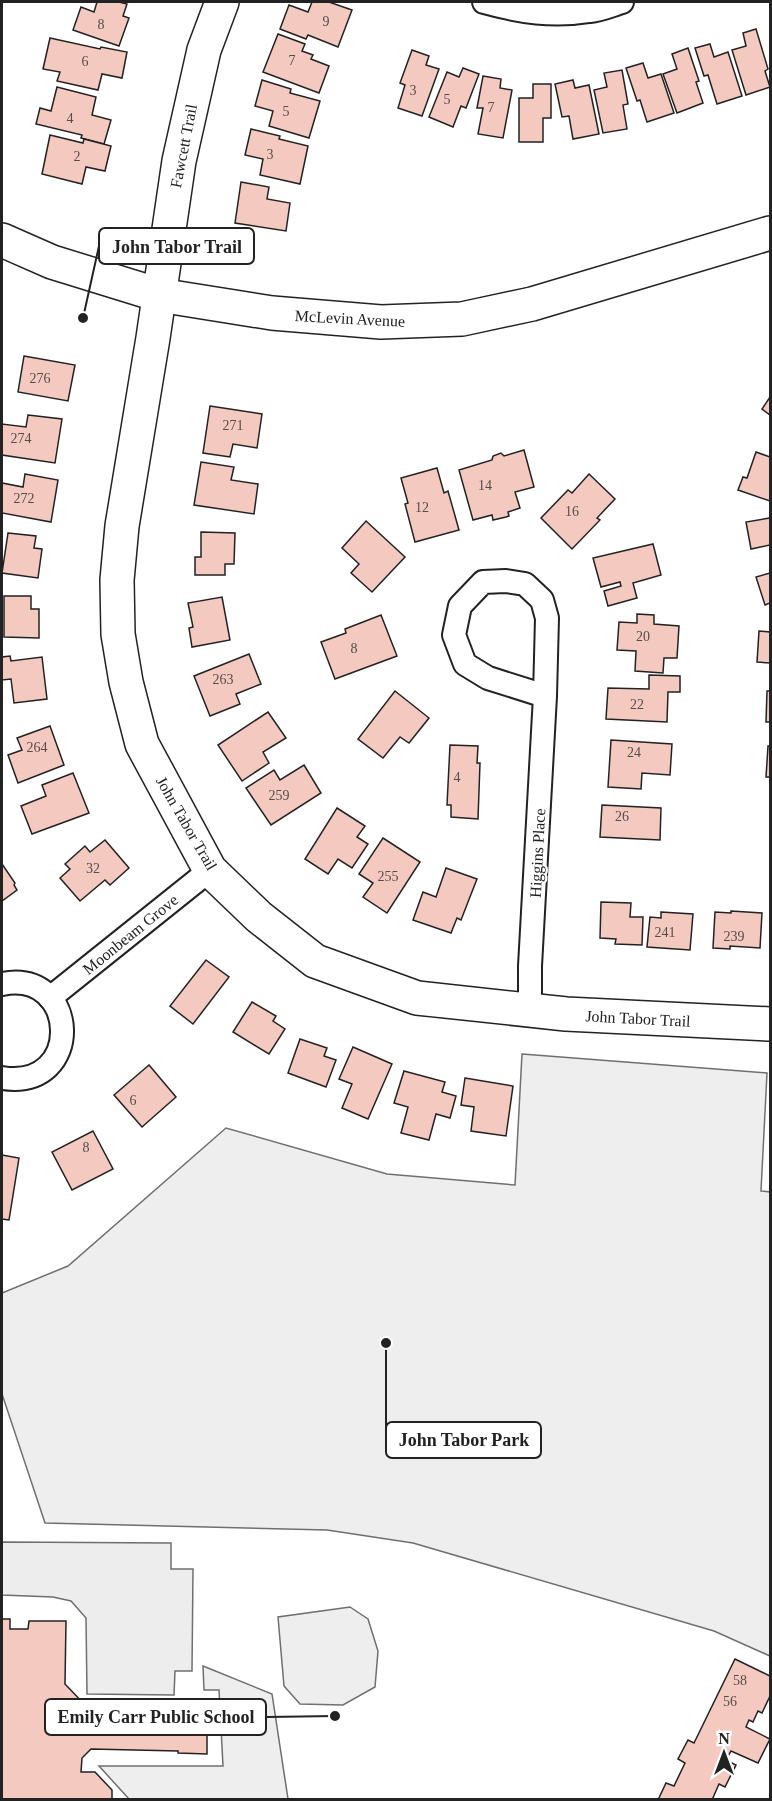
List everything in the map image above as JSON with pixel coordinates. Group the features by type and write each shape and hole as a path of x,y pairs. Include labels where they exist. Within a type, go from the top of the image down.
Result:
{"street":[{"name":"Fawcett Trail","path":"159,295 179,161 204,50 222,2"},
{"path":"484,2 516,11 547,14 592,11 622,2"},
{"name":"McLevin Avenue","path":"2,240 52,262 159,295 272,313 381,322 462,319 532,304 771,233"},
{"name":"John Tabor Trail","path":"159,295 122,526 117,580 118,634 126,682 142,744 210,870 259,917 315,961 417,998 530,1011 771,1024"},
{"name":"Higgins Place","path":"530,1011 530,966 545,696 547,618 542,600 525,584 506,581 483,582 460,606 454,635 465,664 498,682 545,696"},
{"name":"Moonbeam Grove","path":"50,998 210,870"},
{"path":"2,984 11,982 26,984 39,989 50,998 59,1012 63,1027 62,1043 55,1058 45,1070 30,1077 15,1080 2,1078"}],"shaded area":[{"path":"522,1054 767,1073 761,1191 770,1192 770,1656 714,1631 413,1543 327,1530 45,1523 2,1394 2,1293 68,1266 226,1128 387,1174 515,1185"},
{"path":"2,1542 171,1543 171,1569 193,1569 192,1671 175,1671 174,1695 87,1694 86,1618 71,1601 53,1597 2,1595"},
{"path":"350,1607 368,1619 378,1651 375,1687 343,1705 300,1704 284,1686 278,1617"},
{"path":"203,1666 272,1694 288,1799 129,1799 99,1766 223,1766 219,1690 204,1690"}],"building":[{"path":"97,2 127,4 123,16 129,18 119,46 73,30 81,7 94,12"},
{"path":"312,2 329,2 352,10 338,47 308,35 306,39 280,29 289,5 308,12"},
{"path":"756,29 768,69 765,71 770,87 746,95 732,50 746,46 743,33"},
{"path":"278,34 305,44 302,51 313,55 311,59 329,66 319,93 263,72"},
{"path":"50,38 100,49 101,47 127,52 122,78 102,74 98,90 57,81 60,72 43,69"},
{"path":"710,44 714,57 728,52 742,96 717,104 708,75 704,76 695,48"},
{"path":"688,48 699,81 696,82 703,103 677,113 663,74 677,69 672,54"},
{"path":"412,50 429,56 426,65 439,69 422,116 398,108 405,85 400,83"},
{"path":"643,63 648,78 661,74 674,113 647,122 626,68"},
{"path":"463,68 479,74 466,108 461,106 453,127 429,117 447,72 459,77"},
{"path":"622,70 628,104 623,105 627,129 603,133 594,90 607,87 604,73"},
{"path":"483,76 501,79 500,88 512,90 503,138 478,134 483,108 477,108"},
{"path":"262,80 291,89 290,93 320,101 309,138 269,126 273,111 255,106"},
{"path":"573,80 575,88 589,85 599,134 573,139 569,116 562,117 555,84"},
{"path":"533,84 551,84 551,118 543,118 543,142 519,142 519,98 533,98"},
{"path":"57,87 96,97 92,115 111,120 104,144 81,138 82,135 36,124 40,108 51,111"},
{"path":"251,129 308,146 300,184 260,175 263,159 245,155"},
{"path":"50,135 83,143 84,139 111,146 105,171 86,167 82,184 42,174"},
{"path":"241,182 269,187 267,199 290,203 286,231 235,223"},
{"path":"24,356 75,365 68,401 18,392"},
{"path":"770,397 770,415 762,409"},
{"path":"210,406 262,414 257,448 233,444 230,457 203,453"},
{"path":"28,415 62,419 55,463 2,455 2,424 26,427"},
{"path":"524,450 534,487 515,492 520,508 508,512 509,516 506,517 493,520 492,515 473,520 459,470 492,460 493,456 501,453 504,456"},
{"path":"756,452 770,457 770,501 738,490 743,477 747,478"},
{"path":"201,462 234,467 231,480 258,484 254,514 194,505"},
{"path":"437,468 444,493 448,491 459,530 415,542 401,478"},
{"path":"25,474 58,480 51,522 2,513 2,483 23,487"},
{"path":"589,474 615,499 597,518 600,520 572,549 541,518 568,490 572,493"},
{"path":"770,518 770,545 751,549 746,522"},
{"path":"366,521 405,557 372,592 351,573 359,564 342,548"},
{"path":"201,532 235,533 234,564 225,564 225,575 195,575 195,557 201,557"},
{"path":"8,533 36,536 34,548 42,549 38,578 2,573"},
{"path":"653,544 661,575 633,583 637,598 608,606 604,591 621,586 620,582 601,587 593,558"},
{"path":"770,573 770,603 765,605 756,577"},
{"path":"4,596 31,596 31,609 39,609 39,638 4,637"},
{"path":"222,597 230,640 192,647 189,628 193,627 188,603"},
{"path":"637,614 654,615 654,624 679,626 677,658 664,658 663,673 635,671 636,651 617,650 619,622 637,623"},
{"path":"381,615 397,656 335,679 321,642 346,633 345,629"},
{"path":"759,631 770,632 770,663 757,662"},
{"path":"249,654 261,684 236,694 240,704 210,716 194,676"},
{"path":"10,656 11,661 42,657 47,699 14,703 11,679 2,680 2,657"},
{"path":"649,675 680,676 680,692 668,692 667,722 606,719 608,688 649,689"},
{"path":"395,691 429,718 409,743 400,737 383,758 358,739"},
{"path":"767,691 770,691 770,722 766,722"},
{"path":"268,712 286,738 263,752 269,763 242,781 218,745"},
{"path":"50,726 64,765 18,783 8,755 22,750 17,738"},
{"path":"611,740 672,744 670,775 642,773 641,789 608,787"},
{"path":"450,745 478,746 477,763 480,763 478,819 451,817 451,805 447,805"},
{"path":"768,746 770,746 770,777 766,777"},
{"path":"304,765 321,793 271,825 246,788 274,770 280,780"},
{"path":"73,773 89,813 32,834 21,806 46,796 42,785"},
{"path":"602,805 661,808 660,840 600,837"},
{"path":"337,808 365,826 357,837 368,844 352,868 338,859 328,874 305,859"},
{"path":"383,838 420,862 387,913 363,897 373,883 359,874"},
{"path":"105,840 129,868 110,885 105,880 80,901 60,878 70,869 65,864 85,846 90,852"},
{"path":"2,864 17,890 2,901"},
{"path":"446,868 477,879 461,920 457,918 451,933 413,920 423,892 436,897"},
{"path":"601,902 631,903 630,917 643,917 642,945 615,944 616,939 600,938"},
{"path":"731,911 762,913 760,948 730,946 730,949 713,948 715,912 731,913"},
{"path":"661,912 693,914 690,950 647,947 650,917 661,918"},
{"path":"206,960 229,977 193,1024 170,1006"},
{"path":"252,1002 276,1016 273,1021 285,1029 269,1054 233,1032"},
{"path":"300,1039 327,1048 324,1056 336,1060 326,1087 288,1073"},
{"path":"353,1047 392,1064 368,1119 342,1108 352,1084 339,1079"},
{"path":"149,1065 176,1097 142,1127 114,1095"},
{"path":"404,1071 445,1082 442,1092 456,1096 450,1118 436,1114 429,1140 401,1133 408,1107 394,1103"},
{"path":"465,1078 513,1086 506,1136 471,1131 474,1107 461,1105"},
{"path":"93,1131 113,1169 72,1190 52,1152"},
{"path":"2,1155 19,1158 9,1220 2,1219"},
{"path":"2,1619 10,1619 10,1629 28,1629 29,1621 66,1621 65,1684 86,1706 207,1707 207,1754 91,1749 82,1758 81,1772 95,1772 112,1790 112,1800 2,1800"},
{"path":"735,1659 770,1676 770,1696 762,1713 758,1711 753,1722 749,1720 746,1727 770,1739 758,1763 731,1751 726,1760 736,1765 725,1787 719,1784 712,1800 658,1800 666,1783 674,1786 685,1763 678,1759 688,1740 694,1743"}],"place":[{"name":"John Tabor Trail","path":"83,318"},
{"name":"John Tabor Park","path":"386,1343"},
{"name":"Emily Carr Public School","path":"335,1716"}]}
